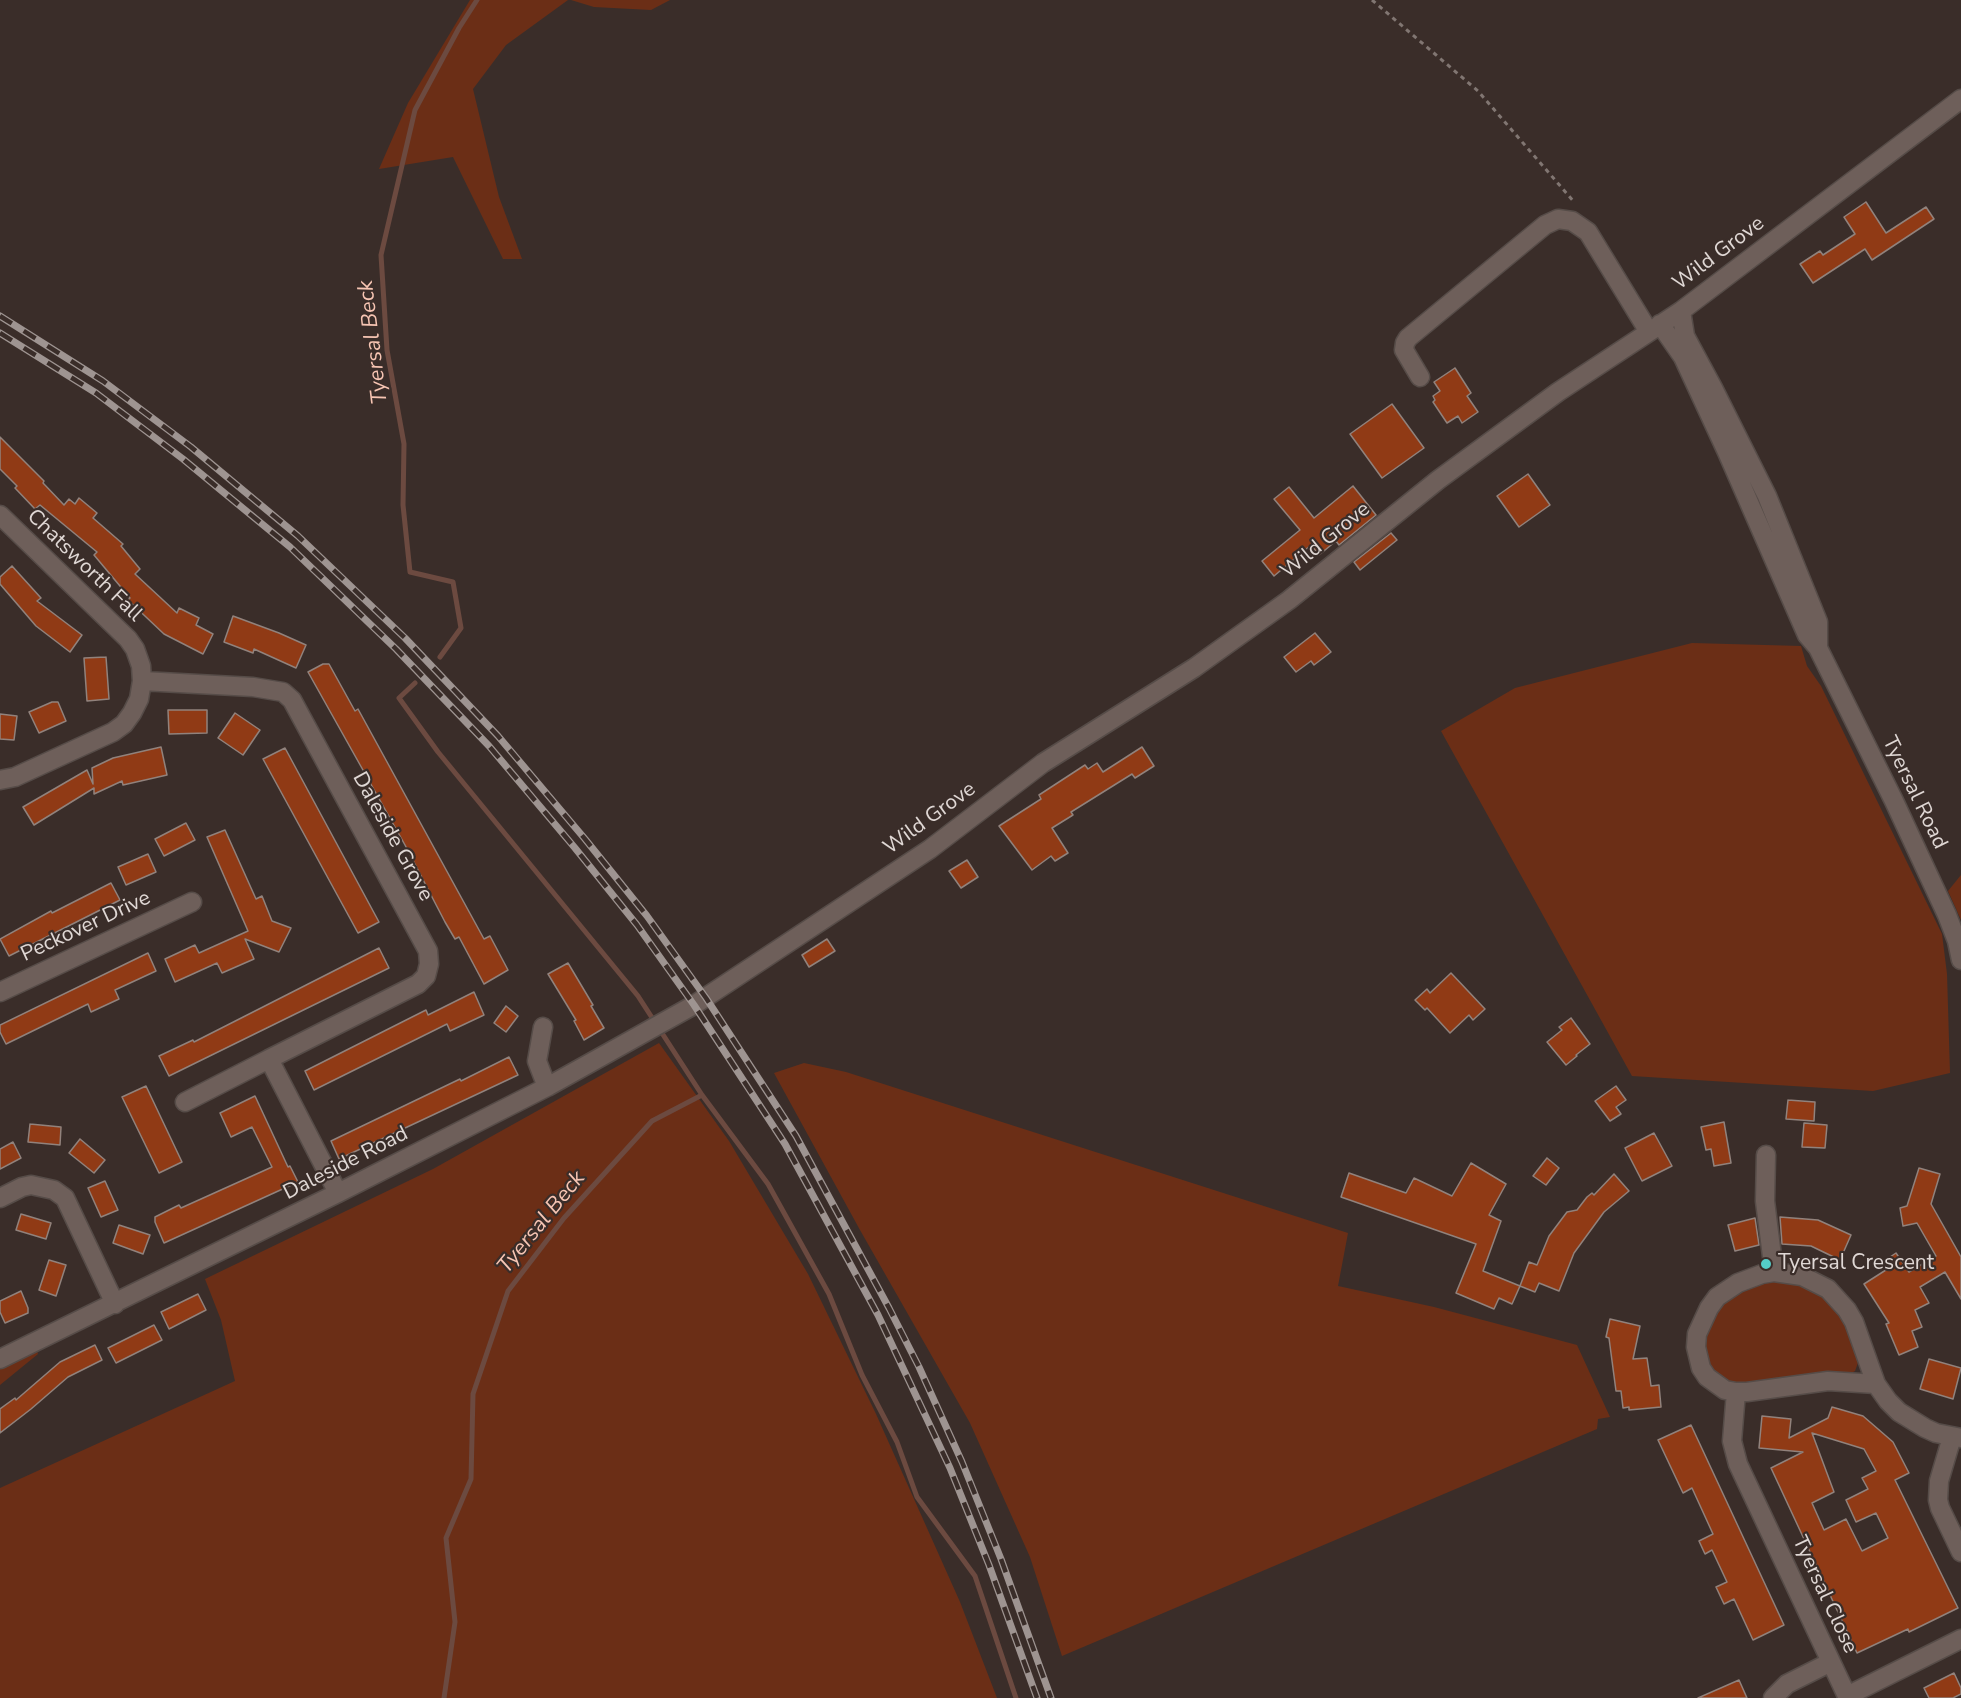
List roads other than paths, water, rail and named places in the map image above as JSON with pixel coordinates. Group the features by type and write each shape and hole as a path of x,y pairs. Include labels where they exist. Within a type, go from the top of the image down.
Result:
{"street":[{"name":"Wild Grove","path":"706,998 930,849 1043,763 1194,668 1289,600 1438,480 1558,392 1681,311 1961,99"},
{"name":"Tyersal Road","path":"1420,377 1404,350 1408,338 1545,225 1558,219 1572,221 1588,232 1654,328 1683,357 1807,635 1818,648 1894,801 1947,915 1957,941 1961,960"},
{"path":"1681,311 1685,336 1767,496 1818,622 1818,648"},
{"name":"Chatsworth Fall","path":"0,515 128,639 135,649 141,666 142,681 139,699 132,713 124,724 113,732 15,777 0,780"},
{"name":"Daleside Grove","path":"142,681 253,687 283,692 292,700 428,951 429,964 426,976 418,984 185,1102"},
{"name":"Peckover Drive","path":"0,992 192,902"},
{"name":"Daleside Road","path":"0,1359 115,1304 547,1087 706,998"},
{"path":"543,1027 537,1061 547,1087"},
{"path":"269,1059 338,1193"},
{"path":"1766,1155 1765,1201 1774,1272"},
{"path":"0,1198 31,1185 54,1190 65,1198 115,1304"},
{"path":"1876,1384 1828,1381 1736,1392 1725,1390 1716,1385 1701,1368 1696,1347 1697,1334 1709,1308 1717,1298 1732,1286 1749,1278 1774,1272 1788,1272 1816,1281 1838,1298 1854,1322 1876,1384 1888,1401 1914,1423 1936,1433 1956,1437 1940,1481 1938,1500 1940,1509 1961,1552"},
{"name":"Tyersal Close","path":"1736,1392 1732,1441 1738,1464 1831,1662 1844,1697 1961,1639"},
{"path":"1773,1698 1787,1683 1831,1662"}],"waterway":[{"name":"Tyersal Beck","path":"440,657 461,628 453,582 410,572 403,505 404,444 387,350 381,255 415,110 459,28 477,0"},
{"name":"Tyersal Beck","path":"415,683 399,698 438,752 638,996 702,1095 768,1184 829,1294 862,1375 897,1442 917,1497 975,1576 1016,1698"},
{"name":"Tyersal Beck","path":"444,1698 455,1622 446,1538 471,1479 473,1394 508,1291 564,1218 652,1121 702,1095"}],"railway":[{"path":"0,316 103,381 191,447 298,536 405,638 498,736 647,916 706,998 796,1136 889,1308 919,1367 962,1462 1001,1559 1051,1698"},
{"path":"0,333 96,393 183,459 290,547 396,649 489,746 637,925 694,1005 785,1144 878,1315 950,1468 989,1565 1037,1698"}],"place":[{"name":"Tyersal Crescent","path":"1766,1264"}]}
